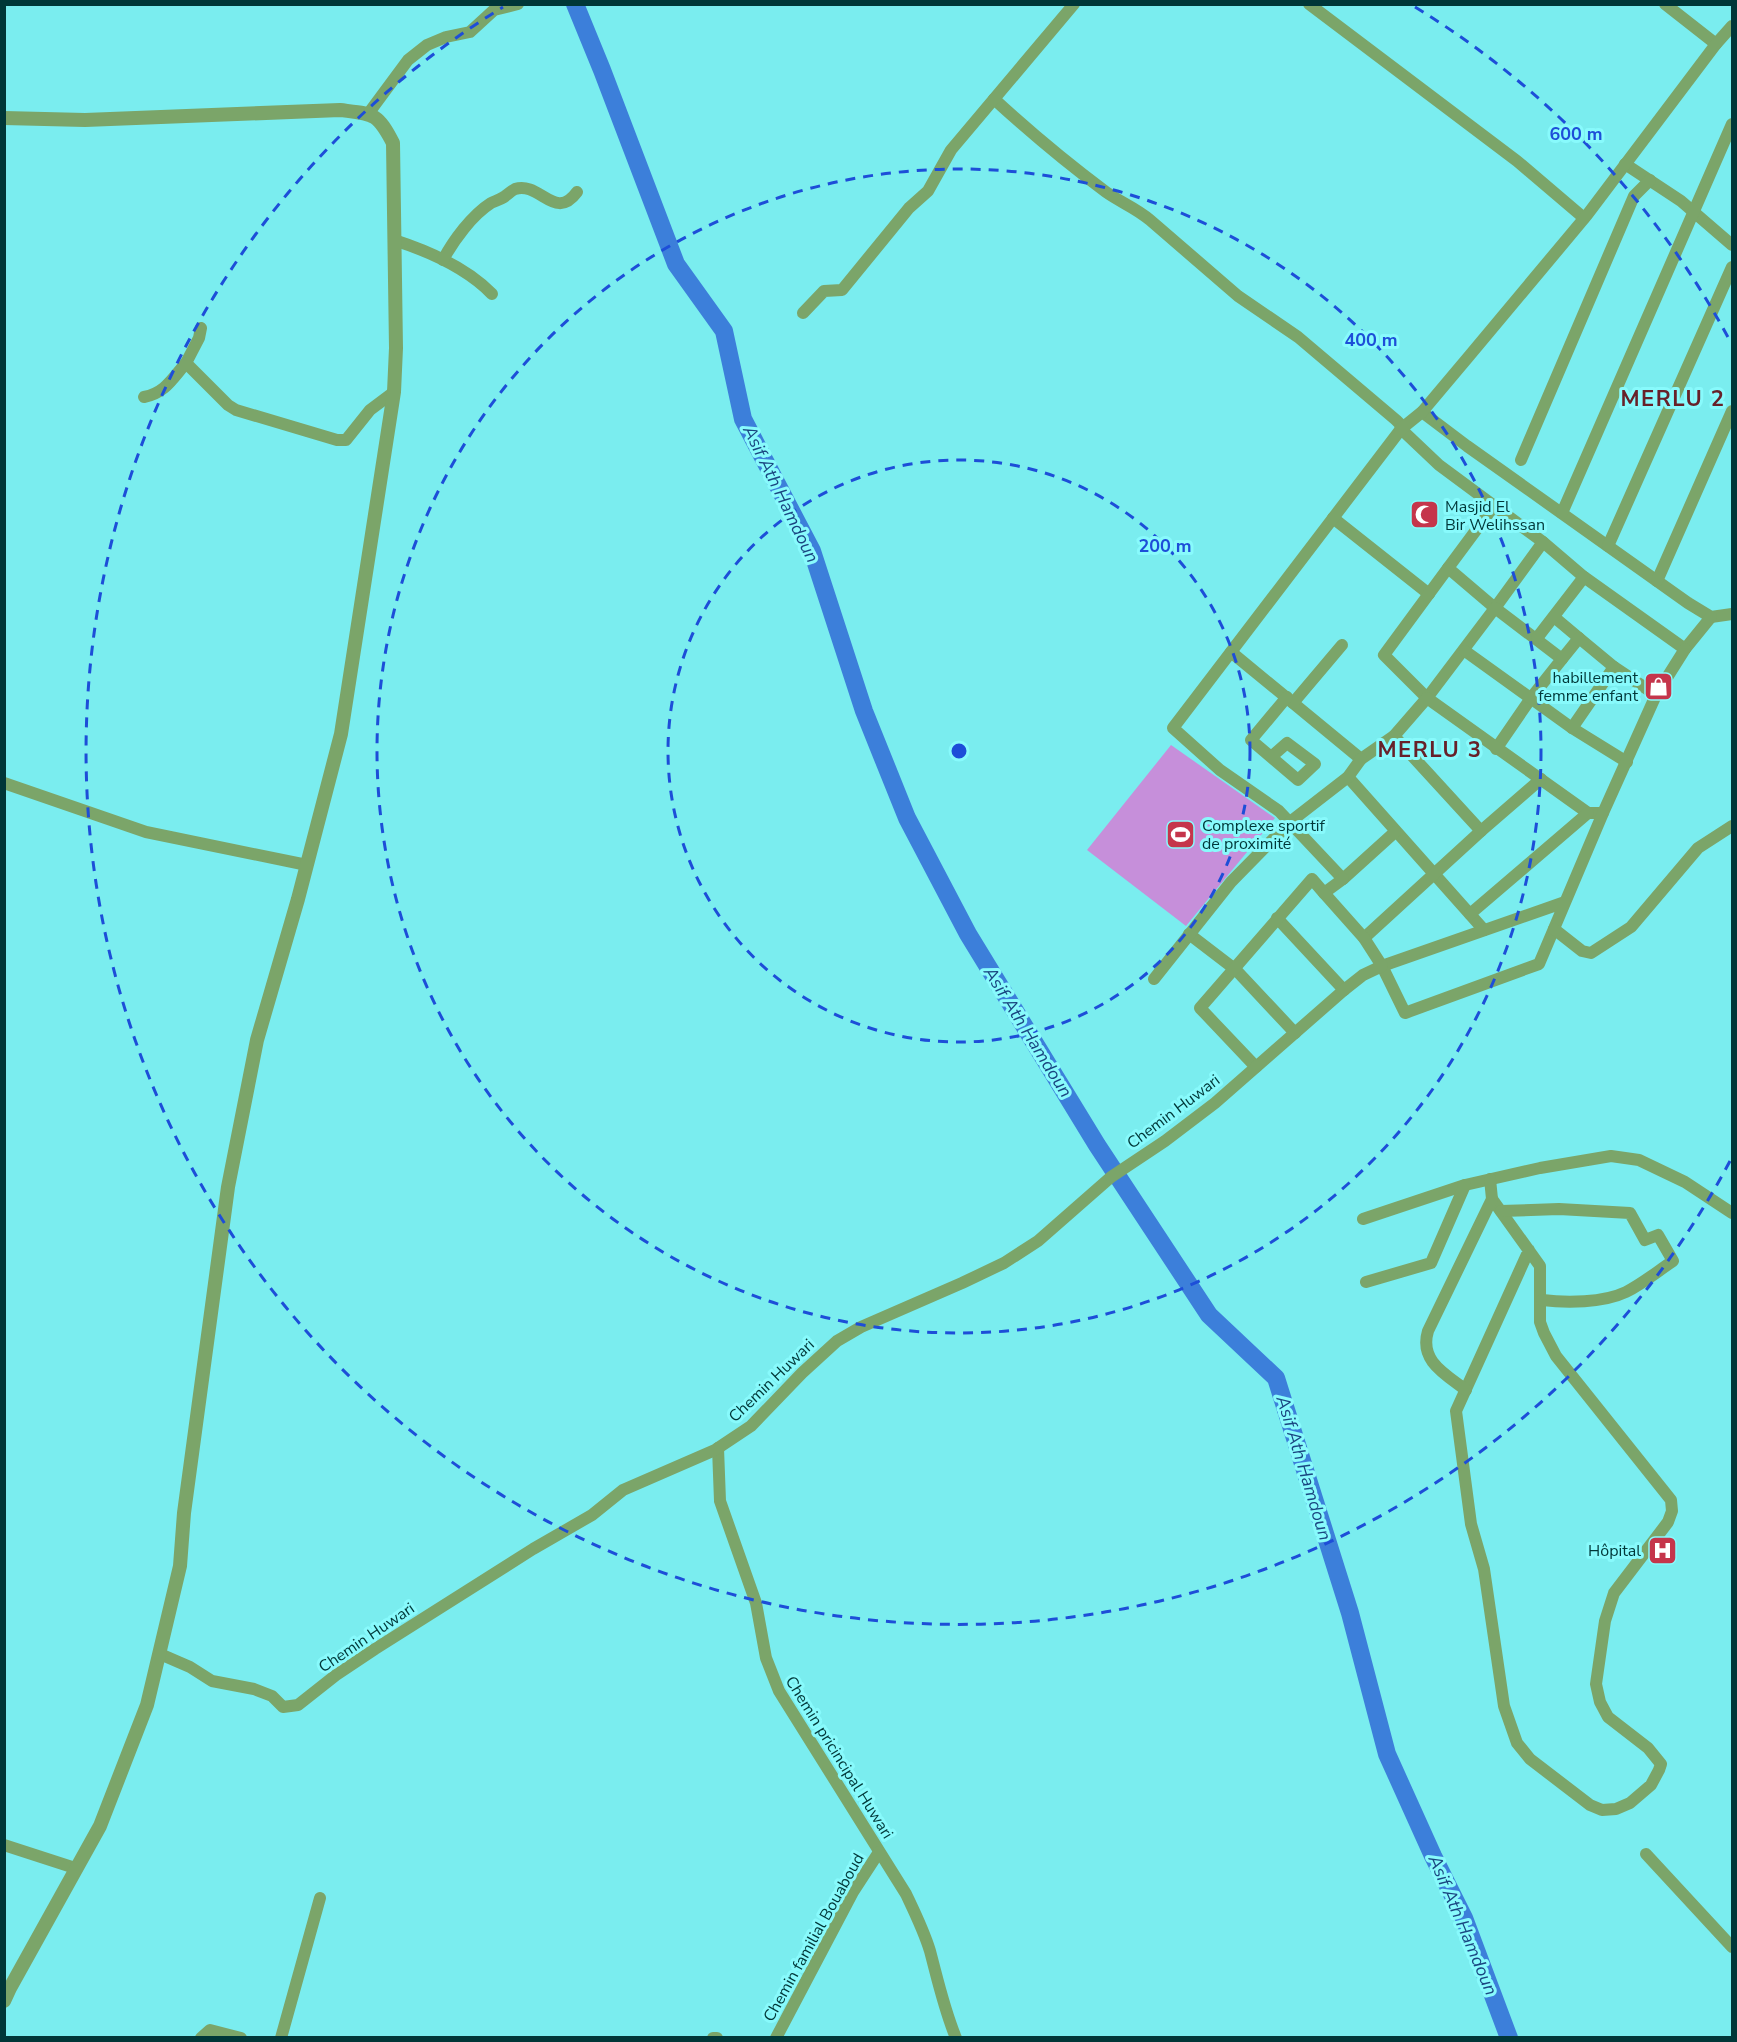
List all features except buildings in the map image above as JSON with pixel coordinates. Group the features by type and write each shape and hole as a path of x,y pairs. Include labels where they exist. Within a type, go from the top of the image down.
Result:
{"street":[{"path":"368,114 408,60 427,45 470,32 494,9 518,4"},
{"path":"803,313 824,291 842,290 909,208 928,191 951,150 1074,4"},
{"path":"1309,4 1517,161 1584,218"},
{"path":"1665,4 1716,44"},
{"path":"1343,879 1279,811 1220,770 1173,729 1401,429 1422,412 1584,218 1716,44 1732,28"},
{"path":"994,99 1038,139 1100,187 1150,220 1238,296 1298,337 1396,420 1401,429 1439,465 1543,542 1584,577 1685,649"},
{"path":"4,118 86,120 340,110 368,114 382,122 393,143 394,240 394,392 341,734 307,865 257,1040 230,1175 184,1513 180,1566 147,1705 100,1826 4,2001"},
{"path":"1562,513 1732,124"},
{"path":"1625,164 1694,212 1732,245"},
{"path":"1521,460 1634,196 1650,180"},
{"path":"443,260 454,241 482,210 515,189 531,189 554,203 560,204 572,200 577,192"},
{"path":"394,240 443,260 476,280 492,294"},
{"path":"1608,546 1732,267"},
{"path":"144,397 156,395 164,390 186,363 199,338 201,328"},
{"path":"186,363 228,405 236,410 337,440 346,440 370,410 394,392"},
{"path":"1657,581 1732,411"},
{"path":"1422,412 1688,603 1711,616 1732,614"},
{"path":"1494,506 1384,655 1427,698 1496,749 1542,779 1587,813 1603,813"},
{"path":"1334,518 1429,594"},
{"path":"1154,979 1231,882 1290,822 1348,777 1361,759 1394,736 1464,651 1543,542"},
{"path":"1448,568 1495,608 1562,659"},
{"path":"1537,638 1584,577"},
{"path":"1256,1067 1200,1008 1236,970 1277,918 1312,879 1364,938 1382,966 1405,1013 1539,964 1656,695 1685,649 1711,616"},
{"path":"1554,617 1614,667 1656,695"},
{"path":"1496,749 1531,698 1579,638"},
{"path":"1271,757 1251,740 1342,645"},
{"path":"1464,651 1572,728 1627,762"},
{"path":"1231,652 1361,759"},
{"path":"1572,728 1614,667"},
{"path":"1394,736 1481,831"},
{"path":"1348,777 1484,930"},
{"path":"1364,938 1481,831 1542,779"},
{"path":"4,783 146,832 307,865"},
{"path":"1470,914 1587,813"},
{"path":"1554,929 1582,951 1591,953 1631,927 1698,848 1732,826"},
{"path":"1324,893 1395,832"},
{"name":"Chemin Huwari","path":"160,1654 190,1667 212,1681 254,1689 272,1696 283,1707 298,1705 336,1674 533,1548 592,1515 624,1490 718,1448 751,1426 802,1372 837,1341 861,1327 1004,1263 1030,1246 1111,1177 1198,1115 1363,975 1382,966 1565,902"},
{"path":"1277,918 1344,990"},
{"path":"1189,934 1236,970 1296,1033"},
{"path":"1363,1219 1465,1185 1611,1156 1639,1160 1685,1182 1732,1213"},
{"path":"1490,1179 1492,1198 1529,1250 1540,1266 1542,1300 1540,1322 1556,1356 1671,1500 1672,1511 1668,1522 1618,1587 1605,1621 1596,1684 1600,1702 1608,1717 1648,1748 1661,1764 1651,1785 1630,1803 1616,1809 1602,1810 1590,1805 1530,1759 1517,1743 1504,1706 1484,1569 1471,1524 1456,1411 1529,1250"},
{"path":"1366,1282 1431,1263 1465,1185"},
{"path":"1466,1390 1440,1371 1426,1351 1425,1341 1492,1198"},
{"path":"1501,1211 1559,1209 1630,1213 1645,1240 1658,1235 1673,1261 1624,1293 1589,1301 1542,1300"},
{"name":"Chemin pricincipal Huwari","path":"718,1448 720,1502 756,1603 766,1658 772,1677 906,1894 920,1922 930,1950 946,2013 956,2037"},
{"path":"4,1845 75,1868"},
{"name":"Chemin familial Bouaboud","path":"776,2037 854,1892 879,1852"},
{"path":"1646,1854 1732,1947"},
{"path":"281,2037 320,1898"},
{"path":"201,2037 210,2030 241,2037"}],"shaded area":[{"name":"Complexe sportif de proximité","path":"1171,745 1275,818 1186,926 1087,850"}],"waterway":[{"name":"Asif Ath Hamdoun","path":"575,4 676,264 724,331 743,419 812,551 864,711 907,818 968,934 1097,1145 1209,1315 1276,1378 1350,1613 1387,1754 1464,1918 1509,2038"}],"place":[{"name":"Masjid El Bir Welihssan","path":"1424,515"},
{"name":"habillement femme enfant","path":"1659,686"},
{"name":"Complexe sportif de proximité","path":"1181,834"},
{"name":"Hôpital","path":"1662,1550"}],"district":[{"name":"MERLU 2","path":"1673,398"},
{"name":"MERLU 3","path":"1430,749"}]}
